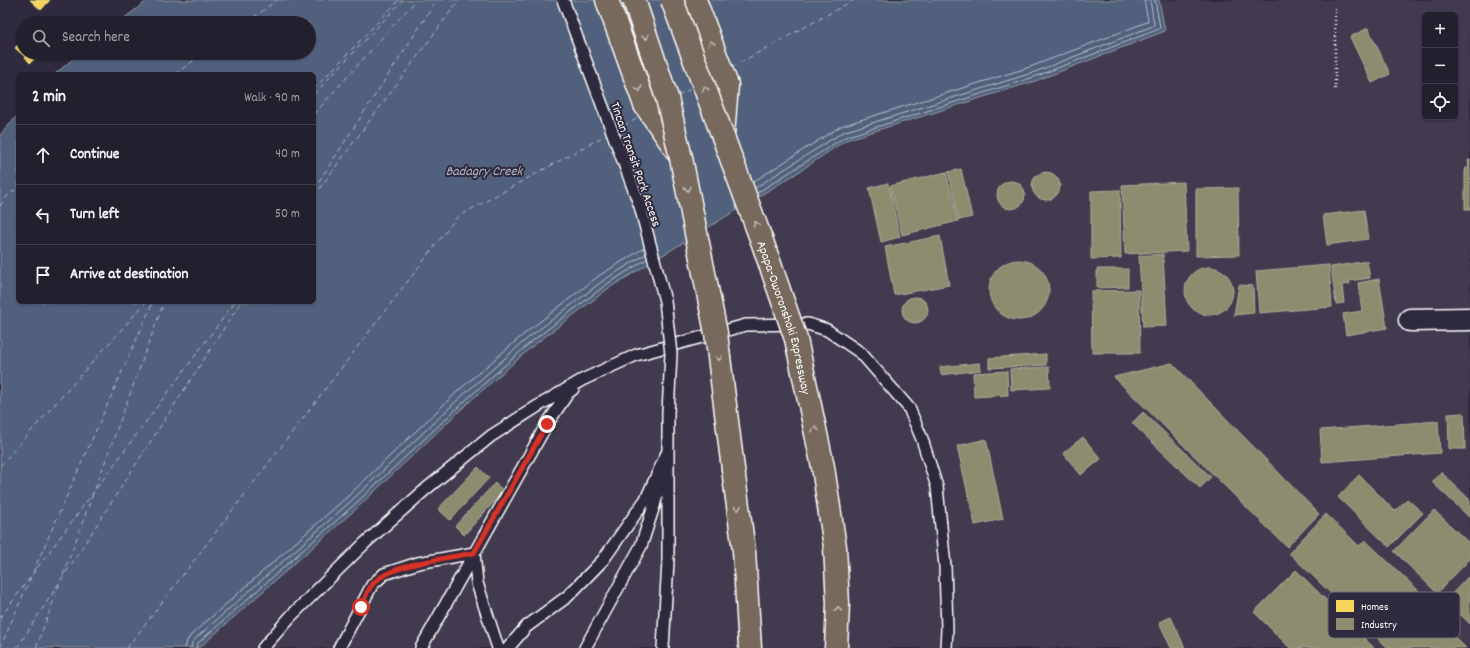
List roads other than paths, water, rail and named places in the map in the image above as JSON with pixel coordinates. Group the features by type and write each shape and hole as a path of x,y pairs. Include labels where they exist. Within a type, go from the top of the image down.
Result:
{"highway":[{"path":"607,0 645,105 682,158"},
{"path":"634,0 667,98 682,158 716,333 744,551 750,648"},
{"name":"Apapa-Oworonshoki Expressway","path":"672,0 763,244 796,339 823,467 835,547 838,604 836,648"},
{"path":"695,0 727,85 723,135"}],"street":[{"path":"1410,320 1470,319"}],"lane":[{"name":"Tincan Transit Park Access","path":"563,0 640,206 665,301 671,354 667,453"},
{"path":"263,648 302,604 365,543 426,489 491,436 538,406 582,380 636,355 746,325 808,324 827,330 861,353 909,408 922,439 937,486 945,566 947,629 946,648"},
{"path":"421,648 547,424 568,393 582,380"},
{"path":"508,648 526,627 568,596 603,560 646,499 667,453"},
{"path":"585,648 641,546 654,506 667,453"},
{"path":"663,648 668,561 667,453"},
{"path":"339,648 372,585 384,574 418,563 474,553"},
{"path":"474,553 477,583 498,648"}],"water":[{"name":"Badagry Creek","path":"148,0 1159,0 1165,31 1035,81 846,140 797,173 609,288 534,345 469,402 357,508 199,648 0,648 0,135 16,117 16,304 316,304 316,72 57,72 72,60 316,60 316,16 127,16"}]}
